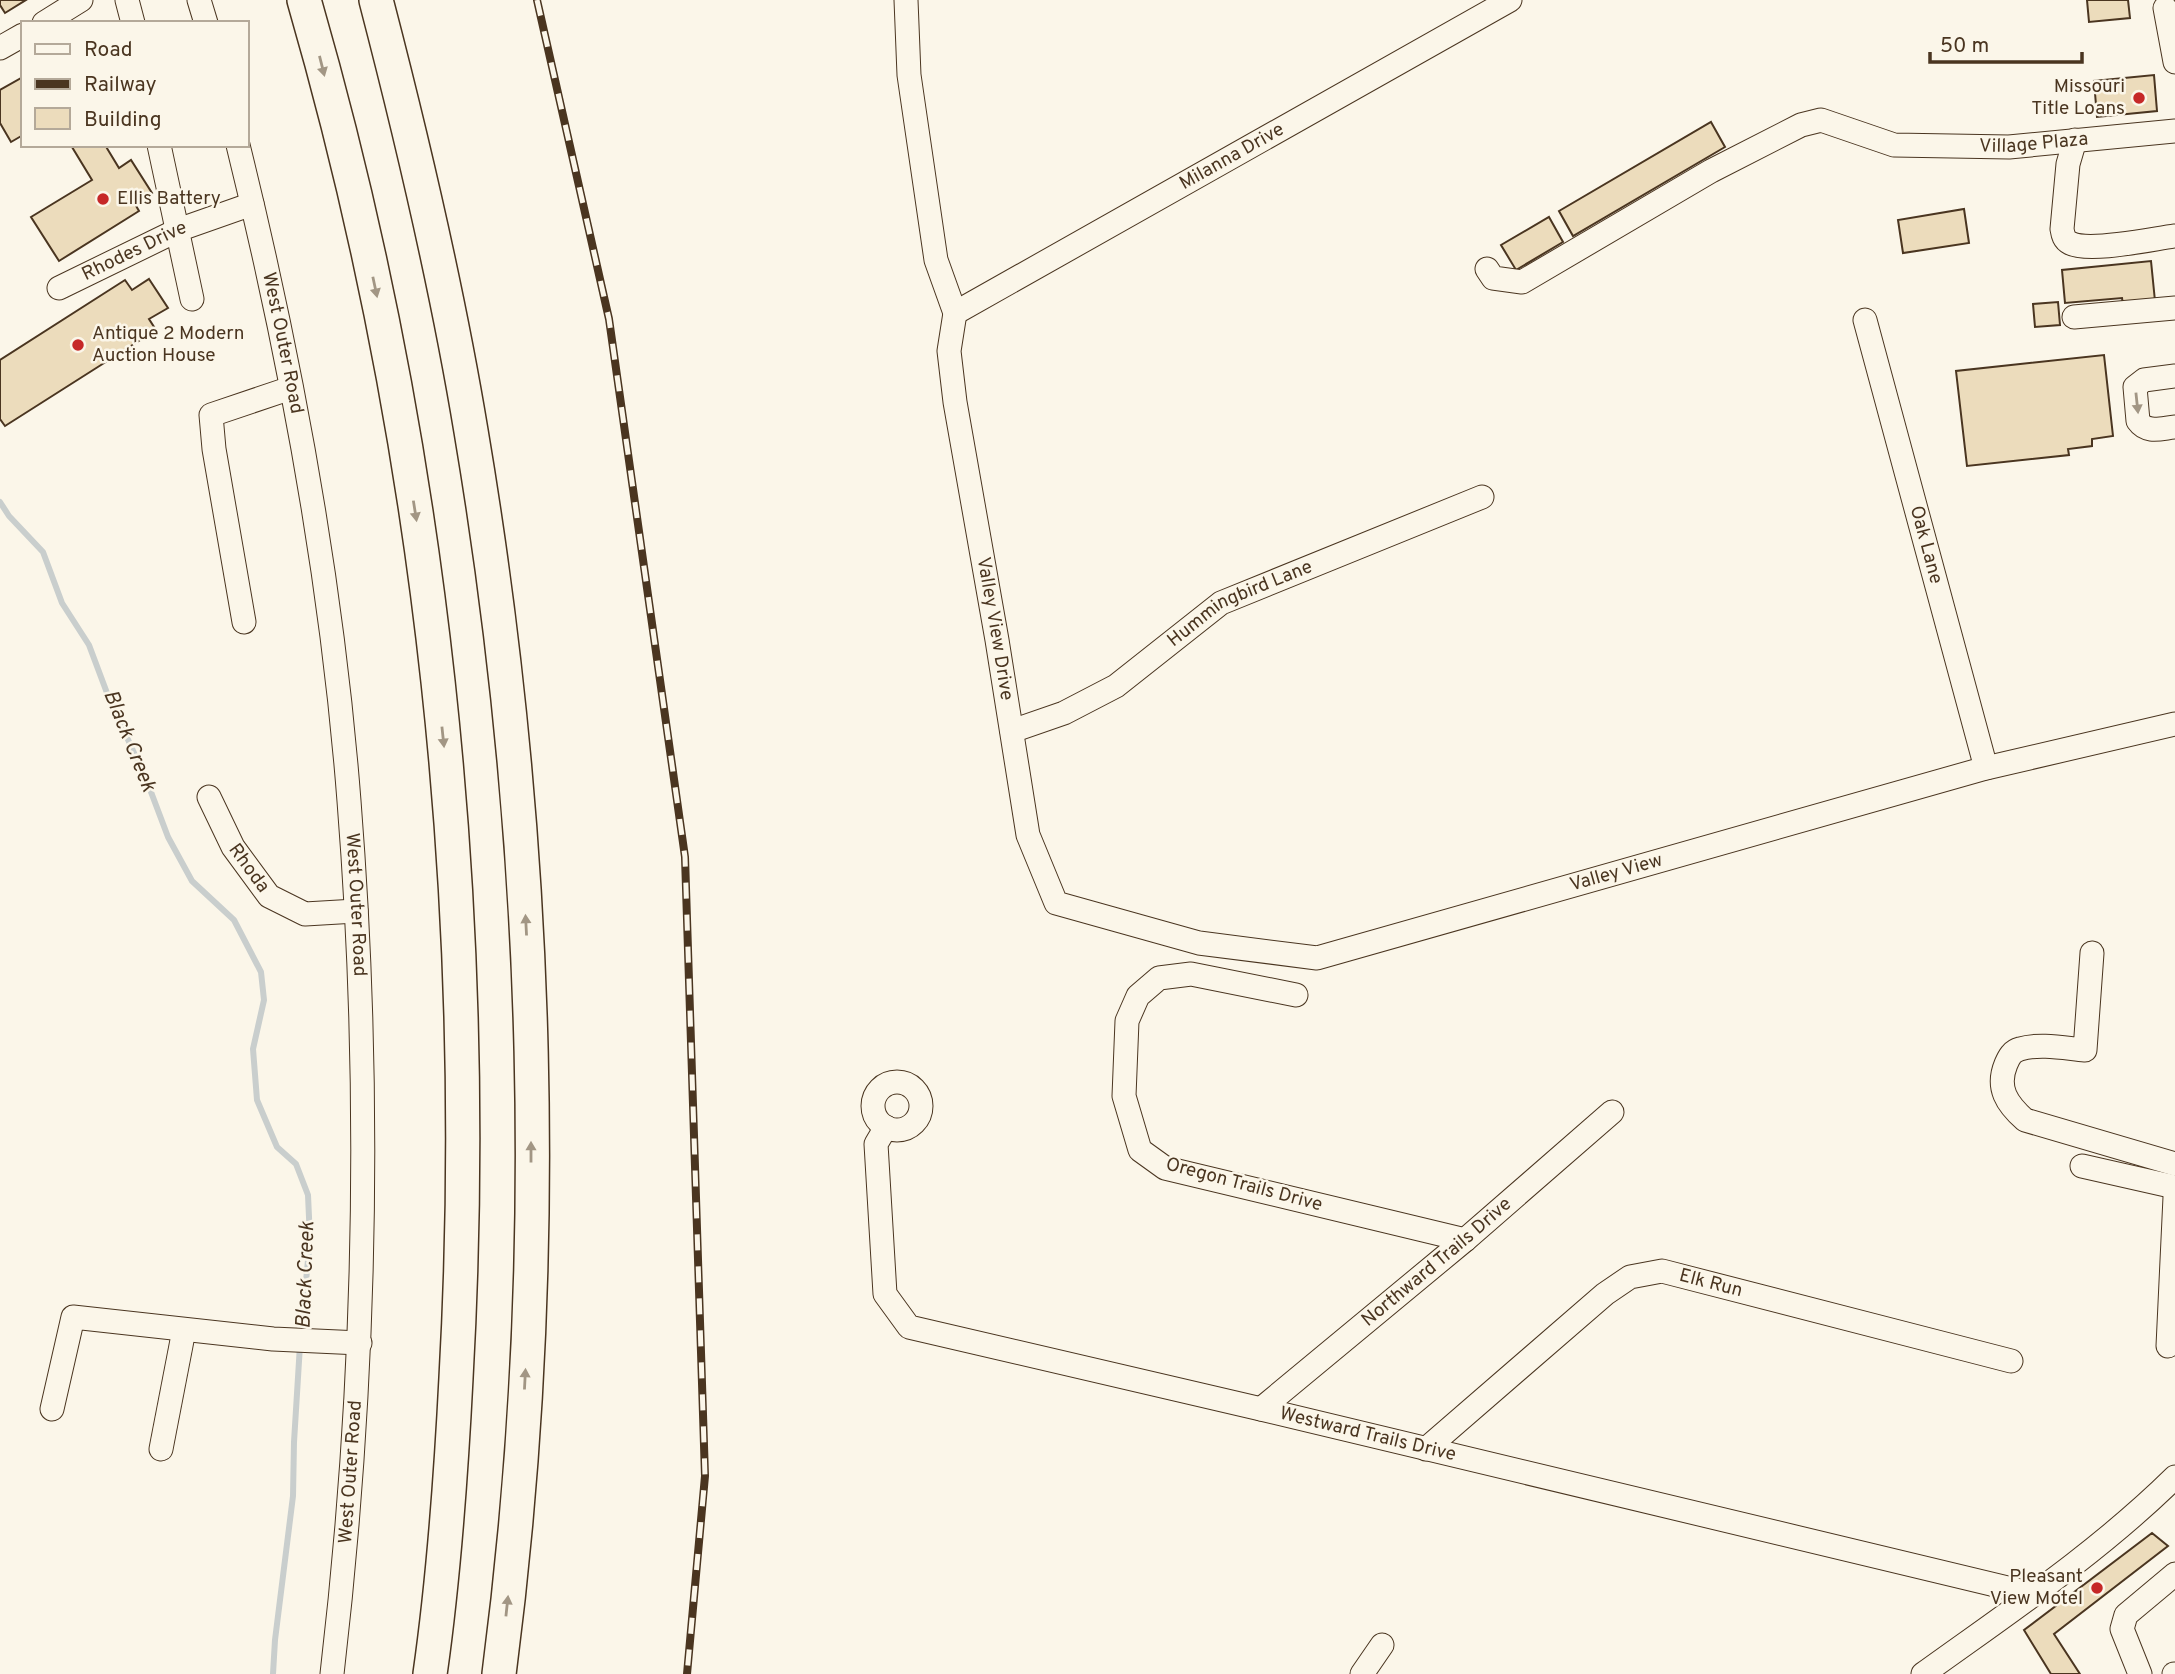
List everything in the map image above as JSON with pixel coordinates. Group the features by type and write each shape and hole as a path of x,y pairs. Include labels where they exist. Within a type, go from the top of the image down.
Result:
{"highway":[{"path":"304,0 353,187 403,433 435,655 454,868 463,1096 460,1318 445,1535 430,1674"},
{"path":"376,0 428,210 471,430 502,648 523,872 531,1109 528,1320 514,1542 499,1674"}],"street":[{"path":"48,14 81,0"},
{"path":"127,0 132,21"},
{"path":"199,0 205,21"},
{"path":"906,0 909,75 936,260 955,313"},
{"name":"Milanna Drive","path":"955,313 1510,0"},
{"path":"2168,5 2175,62"},
{"name":"Village Plaza","path":"1487,269 1493,278 1522,282 1711,171 1801,125 1821,120 1894,145 2009,146 2175,131"},
{"path":"2075,140 2068,164 2062,229 2063,237 2068,242 2095,247 2175,236"},
{"path":"159,147 192,299"},
{"name":"West Outer Road","path":"238,147 291,388 318,537 338,689 356,911 363,1088 360,1343 344,1568 332,1674"},
{"name":"Rhodes Drive","path":"59,288 178,230 252,204"},
{"path":"2074,317 2175,308"},
{"name":"Valley View Drive","path":"955,313 949,351 955,402 1028,835 1056,903"},
{"name":"Oak Lane","path":"1865,320 1986,768"},
{"path":"2175,376 2144,380 2135,387 2138,421 2141,426 2149,430 2175,426"},
{"path":"244,622 214,449 211,415 291,388"},
{"name":"Hummingbird Lane","path":"1012,731 1064,713 1116,686 1221,603 1482,497"},
{"name":"Valley View","path":"1056,903 1199,943 1317,958 1986,768 2175,724"},
{"name":"Rhoda","path":"209,797 233,847 269,896 305,914 356,911"},
{"path":"2092,953 2085,1050 2031,1046 2016,1049 2009,1056 2001,1074 2005,1097 2025,1121 2175,1164"},
{"name":"Oregon Trails Drive","path":"1296,995 1191,974 1159,978 1138,996 1127,1021 1124,1096 1140,1150 1165,1168 1465,1240"},
{"name":"Northward Trails Drive","path":"1261,1409 1465,1240 1612,1112"},
{"name":"Westward Trails Drive","path":"886,1127 876,1144 885,1294 909,1327 2033,1594"},
{"path":"2082,1166 2175,1186"},
{"path":"2168,1346 2175,1197"},
{"name":"Elk Run","path":"1426,1449 1605,1294 1630,1277 1662,1271 2011,1361"},
{"path":"52,1409 73,1317 273,1339 360,1343"},
{"path":"161,1449 184,1330"},
{"path":"1923,1674 2142,1510 2175,1477"},
{"path":"2140,1674 2122,1629 2126,1615 2175,1574"},
{"path":"1362,1674 1382,1645"}],"building":[{"path":"0,0 26,0 5,13"},
{"path":"2087,0 2128,0 2130,18 2089,22"},
{"path":"2154,75 2157,111 2097,117 2094,81"},
{"path":"21,78 21,136 11,142 0,123 0,90"},
{"path":"1711,122 1725,147 1573,236 1559,211"},
{"name":"Ellis Battery","path":"72,147 106,147 119,168 131,160 152,193 135,204 139,211 59,261 31,217 92,180"},
{"path":"1964,209 1969,243 1903,253 1898,220"},
{"path":"1549,217 1563,242 1516,270 1501,245"},
{"path":"2151,261 2155,301 2123,304 2122,298 2065,303 2062,270"},
{"name":"Antique 2 Modern Auction House","path":"149,279 168,308 149,319 156,330 5,426 0,419 0,360 125,280 132,290"},
{"path":"2058,302 2060,325 2035,327 2033,304"},
{"path":"2104,355 2113,436 2092,439 2092,446 2068,449 2069,455 1967,466 1956,371"},
{"name":"Pleasant View Motel","path":"2152,1533 2168,1546 2054,1634 2080,1674 2051,1674 2024,1630"}],"waterway":[{"name":"Black Creek","path":"0,502 9,516 43,552 62,603 89,645 168,837 192,881 234,920 261,972 264,1000 253,1049 257,1100 277,1147 296,1164 308,1195 310,1239 301,1334"},
{"name":"Black Creek","path":"273,1674 293,1496 300,1345"}],"railway":[{"path":"537,0 609,319 685,857 705,1476 687,1674"}],"place":[{"name":"Missouri Title Loans","path":"2139,98"},
{"name":"Ellis Battery","path":"103,199"},
{"name":"Antique 2 Modern Auction House","path":"78,345"},
{"name":"Pleasant View Motel","path":"2097,1588"}]}
